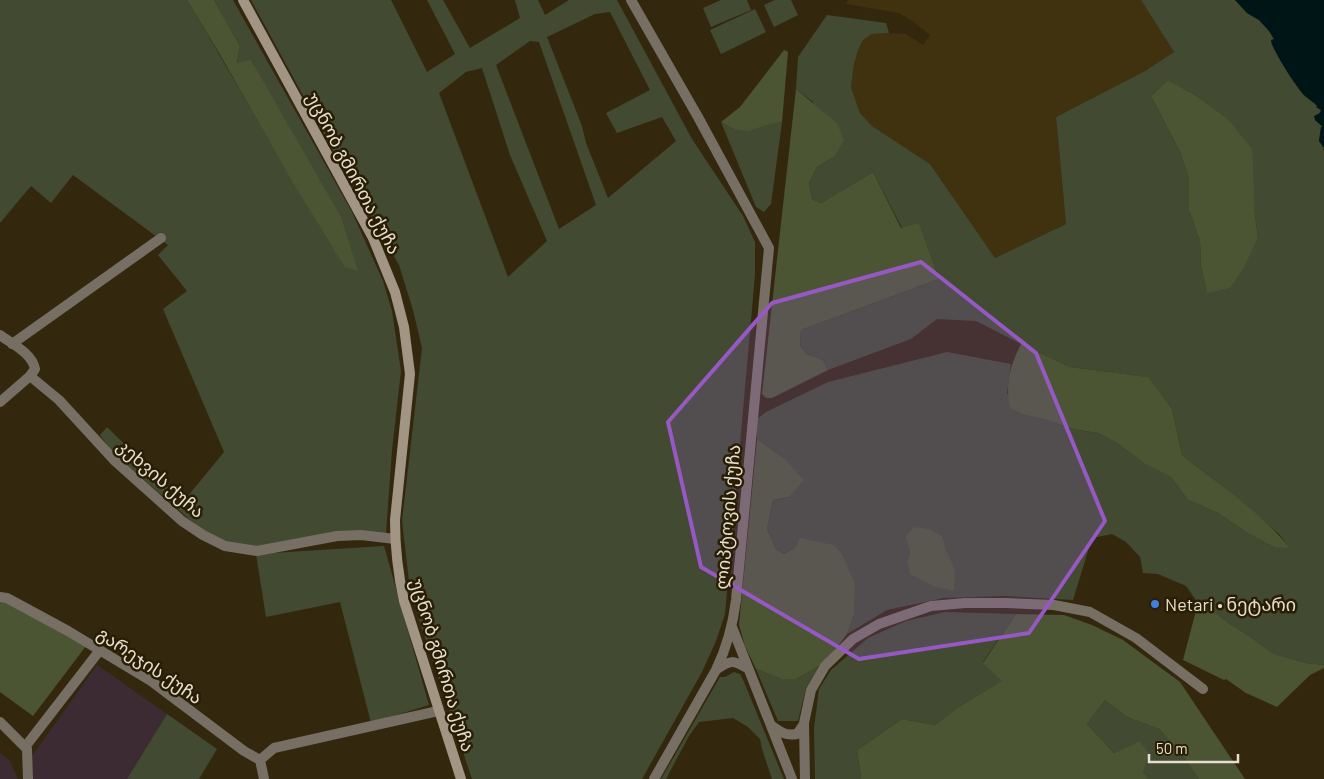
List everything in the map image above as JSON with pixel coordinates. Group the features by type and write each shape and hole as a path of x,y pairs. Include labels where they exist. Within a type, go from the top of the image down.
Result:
{"main road":[{"name":"უცნობ გმირთა ქუჩა","path":"243,0 373,238 397,300 404,327 410,374 395,520 398,571 404,601 461,779"}],"street":[{"name":"ლიპტოვის ქუჩა","path":"631,0 698,117 769,248 732,627 792,779"},
{"path":"12,344 162,238"},
{"path":"0,335 28,356 33,363 34,369 30,376 0,402"},
{"name":"კეხვის ქუჩა","path":"30,376 58,400 115,461 182,521 203,535 225,546 257,551 337,536 361,535 395,538"},
{"name":"გარეჯის ქუჩა","path":"0,597 7,598 68,631 151,681 244,752 260,760"},
{"path":"805,779 804,723 811,690 825,666 853,639 879,624 930,606 965,603 1054,605 1090,612 1136,638 1204,689"},
{"path":"654,779 724,655 732,627"},
{"path":"26,747 100,650"},
{"path":"716,670 730,661 748,668"},
{"path":"264,779 260,760 274,748 438,711"},
{"path":"0,722 28,749 28,779"},
{"path":"770,725 789,735 797,734 804,723"}],"highlighted area":[{"path":"921,262 1036,353 1105,521 1029,633 859,659 701,567 668,422 772,303"}],"shaded area":[{"path":"848,0 1141,0 1174,52 1145,71 1056,117 1066,224 995,258 930,164 872,126 860,113 851,87 858,50 863,40 872,34 906,34 923,45 930,35 899,13 846,4"},
{"path":"1235,0 1324,0 1324,148 1319,141 1321,127 1323,127 1315,120 1314,116 1320,113 1321,110 1301,92 1291,77 1272,45 1271,40 1274,39 1269,31 1259,20 1247,13"},
{"path":"97,665 167,714 127,779 33,779 32,756"},
{"path":"0,753 10,761 18,779 0,779"}],"green space":[{"path":"0,0 187,0 334,250 252,61 237,64 240,46 214,0 233,0 352,212 383,281 392,311 401,371 392,450 386,533 258,547 228,542 206,532 189,519 113,453 100,435 107,427 183,502 224,452 163,309 187,291 158,255 168,245 73,175 51,203 31,186 0,223"},
{"path":"187,0 214,0 240,46 237,63 251,60 341,217 358,271 345,267 334,250"},
{"path":"251,0 391,0 427,72 455,54 427,0 443,0 470,48 520,18 515,0 538,0 545,15 569,0 617,0 692,139 743,216 755,242 755,275 725,614 716,641 702,672 642,779 472,779 421,626 409,581 402,521 422,348 399,265 335,154","holes":["610,12 650,90 606,113 617,133 662,117 676,141 608,198 547,37 595,14","530,41 539,42 596,205 559,229 496,65","482,68 510,155 547,241 508,277 439,93 466,72"]},
{"path":"721,0 747,0 751,10 711,27 703,8"},
{"path":"775,0 791,0 798,15 774,27 764,5"},
{"path":"1141,0 1235,0 1247,13 1259,20 1269,31 1274,39 1271,43 1286,70 1305,96 1321,110 1315,120 1324,128 1321,127 1319,141 1324,148 1324,665 1306,663 1274,654 1212,610 1198,603 1186,586 1158,574 1143,573 1140,557 1126,542 1112,534 1092,538 1073,600 1005,596 944,598 887,610 847,634 854,615 796,547 784,554 776,549 767,529 773,500 789,497 785,459 757,439 757,419 766,412 828,382 947,352 1011,364 1007,393 1025,415 1072,429 1098,433 1117,443 1145,464 1171,477 1188,500 1218,513 1249,534 1274,547 1289,547 1279,534 1243,503 1182,455 1172,409 1147,377 1070,367 976,321 937,319 911,339 828,370 823,360 807,354 800,346 801,330 939,279 919,224 902,228 873,172 821,203 812,199 809,183 817,167 834,157 813,102 796,89 798,57 827,15 886,23 889,33 872,34 863,40 858,50 851,87 860,113 872,126 930,164 995,258 1066,224 1056,117 1145,71 1174,52","holes":["1168,80 1197,96 1227,118 1253,187 1258,238 1229,288 1207,292 1201,265 1200,241 1189,210 1189,178 1180,152 1151,96","943,537 946,550 907,561 910,553"]},
{"path":"755,9 766,32 721,54 710,30"},
{"path":"784,50 788,52 782,122 748,131 734,129 721,122 740,107"},
{"path":"1168,80 1197,96 1227,118 1252,149 1258,238 1243,269 1230,288 1207,293 1201,265 1200,241 1189,210 1189,178 1180,152 1151,96"},
{"path":"796,89 837,123 844,140 834,157 817,167 809,183 812,199 821,203 873,172 901,228 919,223 939,279 801,330 800,346 807,354 823,360 828,370 772,398 766,398 762,394"},
{"path":"721,122 734,129 782,122 771,204 764,212 756,207"},
{"path":"1021,344 1070,367 1148,377 1172,409 1182,455 1253,510 1290,548 1274,547 1249,534 1218,513 1188,500 1171,477 1145,464 1117,443 1098,433 1072,429 1025,415 1010,408 1008,383 1014,360"},
{"path":"757,439 785,459 804,480 789,497 773,500 767,529 776,549 784,554 796,547 800,538 834,545 842,554 855,584 854,615 847,634 835,650 819,666 796,679 782,679 756,669 745,646 739,625"},
{"path":"914,527 930,529 943,537 946,550 955,570 954,591 935,587 910,574 907,561 910,553 906,536"},
{"path":"384,546 429,705 371,723 340,602 266,617 256,554"},
{"path":"0,601 6,602 86,646 33,716 0,692"},
{"path":"1198,603 1212,610 1274,654 1306,663 1324,665 1324,668 1310,675 1277,707 1246,693 1226,679 1224,680 1183,660"},
{"path":"945,612 1016,614 983,662 1003,681 957,708 935,725 902,719 857,750 860,779 815,779 814,728 819,689 831,670 868,638 906,621"},
{"path":"1016,614 1064,615 1092,625 1123,640 1180,682 1245,779 1199,779 1179,751 1159,729 1127,717 1105,700 1087,724 1114,753 1139,741 1149,753 1143,772 1149,779 860,779 857,750 902,719 935,725 957,708 1002,681 983,663"},
{"path":"819,666 806,688 798,721 778,721 756,669 782,679 796,679"},
{"path":"734,672 740,674 744,682 784,779 772,779 760,739 748,727 733,718 699,722 689,736 666,779 661,779 720,677 725,677"},
{"path":"1105,700 1127,717 1159,729 1179,751 1199,779 1149,779 1143,772 1139,741 1114,753 1087,724"},
{"path":"167,714 217,749 199,779 127,779"}],"place":[{"name":"Netari • ნეტარი","path":"1155,604"}]}
